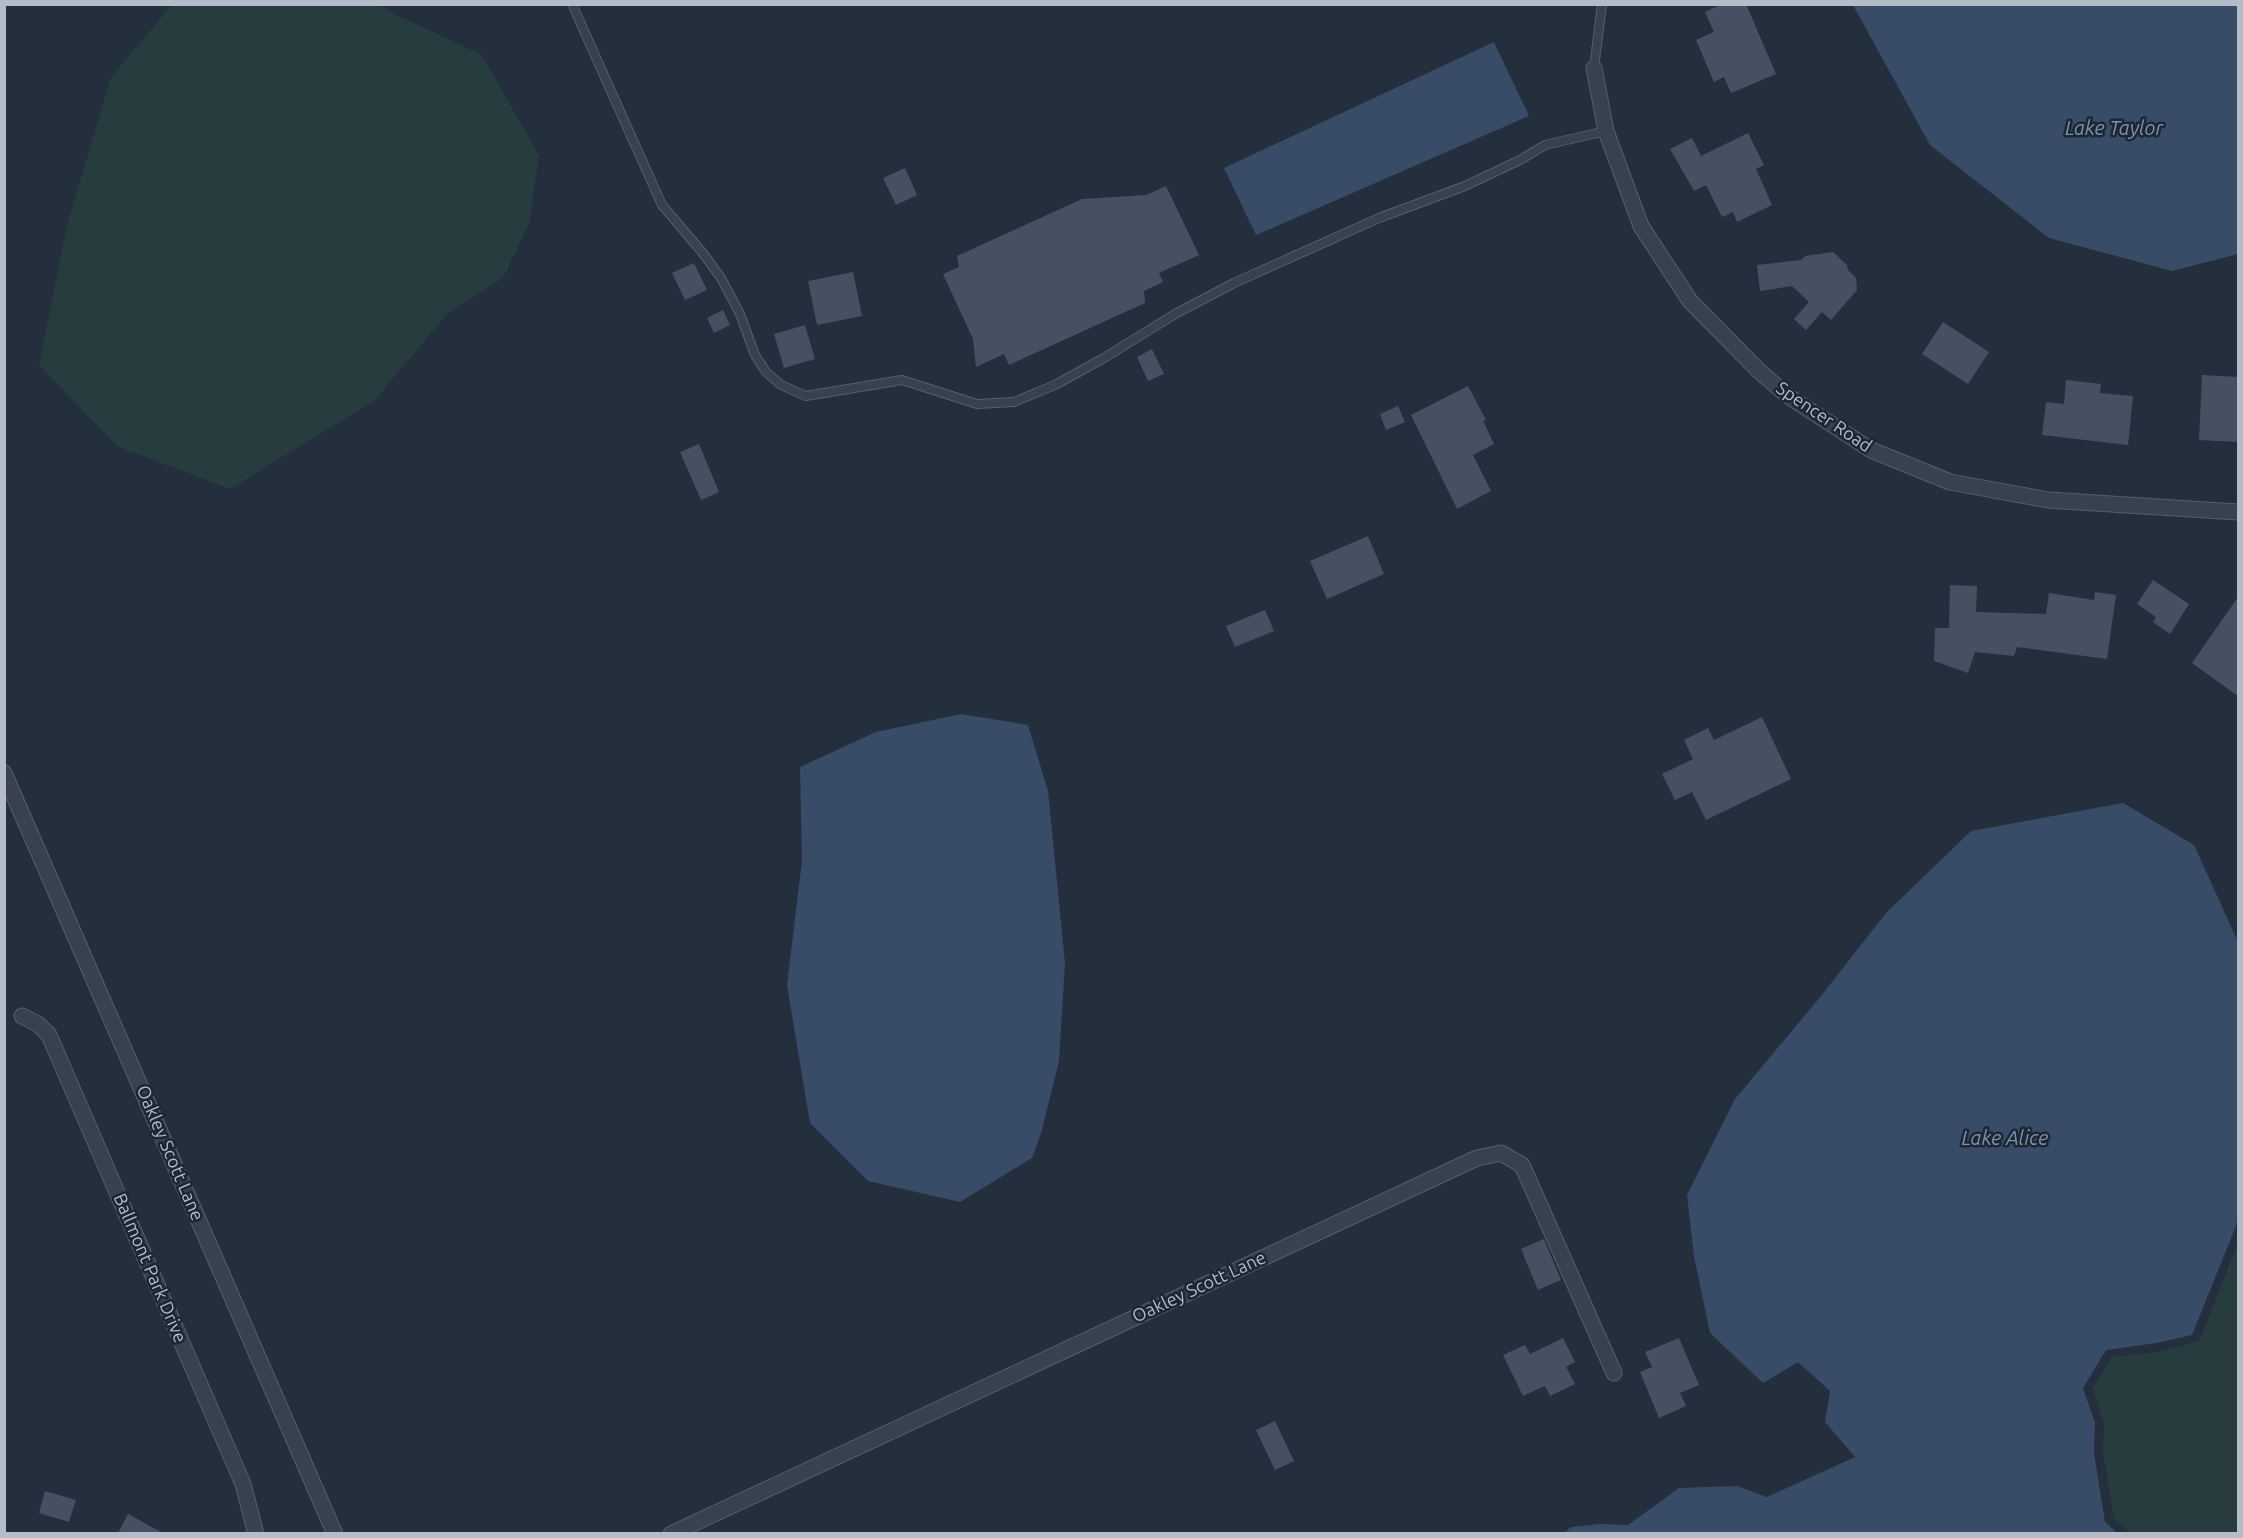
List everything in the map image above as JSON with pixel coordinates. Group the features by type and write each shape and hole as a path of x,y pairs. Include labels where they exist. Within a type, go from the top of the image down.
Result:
{"street":[{"name":"Spencer Road","path":"1594,68 1606,131 1641,226 1690,301 1788,396 1871,450 1950,482 2048,500 2238,512"},
{"name":"Oakley Scott Lane","path":"4,773 335,1533"},
{"name":"Ballmont Park Drive","path":"22,1016 38,1024 49,1035 243,1484 256,1533"},
{"name":"Oakley Scott Lane","path":"671,1533 1477,1158 1501,1153 1522,1165 1614,1373"}],"lane":[{"path":"572,4 662,205 721,278 740,314 755,355 766,372 781,385 806,396 902,380 977,404 1014,402 1055,385 1175,314 1234,283 1379,218 1465,186 1520,160 1545,145 1606,131"},
{"path":"1594,68 1602,4"}],"green space":[{"path":"172,5 379,5 482,55 539,156 529,224 503,278 447,314 374,401 230,489 117,446 39,365 67,225 111,77"},
{"path":"2238,1243 2238,1533 2130,1533 2114,1518 2103,1452 2104,1423 2093,1389 2111,1357 2157,1352 2197,1342"}],"water":[{"name":"Lake Taylor","path":"1853,5 2238,5 2238,254 2172,271 2049,238 1930,145"},
{"path":"1494,42 1529,116 1256,235 1224,168"},
{"path":"961,714 1028,725 1048,791 1065,963 1059,1061 1041,1133 1032,1158 960,1202 868,1181 810,1123 787,985 802,861 800,767 876,732"},
{"name":"Lake Alice","path":"2123,803 2194,845 2238,942 2238,1206 2236,1226 2192,1335 2106,1350 2083,1388 2095,1423 2094,1453 2105,1522 2117,1533 1564,1533 1571,1527 1599,1524 1628,1525 1679,1488 1737,1486 1767,1497 1855,1457 1825,1422 1830,1391 1798,1362 1763,1383 1710,1333 1694,1256 1687,1195 1735,1099 1821,996 1886,913 1971,831"}],"building":[{"path":"1722,4 1746,4 1776,74 1731,93 1724,77 1714,82 1696,40 1714,32 1705,12"},
{"path":"1748,133 1764,165 1756,169 1772,205 1737,222 1733,212 1722,217 1706,185 1694,191 1670,149 1692,138 1701,156"},
{"path":"905,168 917,195 896,205 883,178"},
{"path":"1166,186 1199,255 1159,273 1163,282 1144,291 1145,303 1009,365 1004,354 976,367 973,339 943,274 959,267 957,256 1082,199 1146,195"},
{"path":"1833,252 1847,265 1848,270 1856,278 1857,290 1831,320 1822,312 1806,330 1794,319 1809,302 1792,286 1760,291 1757,265 1801,260 1805,256"},
{"path":"694,263 707,290 685,300 672,273"},
{"path":"853,272 862,316 817,325 808,281"},
{"path":"723,310 730,325 714,333 707,318"},
{"path":"1943,322 1989,352 1968,384 1922,354"},
{"path":"805,325 815,359 784,368 774,334"},
{"path":"1152,349 1164,374 1148,381 1137,357"},
{"path":"2202,375 2238,377 2238,442 2199,440"},
{"path":"2066,380 2101,384 2100,393 2133,396 2128,445 2042,435 2046,402 2064,404"},
{"path":"1468,386 1486,420 1483,421 1494,444 1473,455 1491,491 1457,509 1411,415"},
{"path":"1398,406 1405,422 1386,430 1380,414"},
{"path":"699,444 719,492 701,500 680,452"},
{"path":"1368,536 1384,574 1327,599 1310,561"},
{"path":"2153,580 2189,604 2170,634 2153,622 2156,617 2137,604"},
{"path":"1950,585 1977,586 1976,612 2046,614 2049,593 2094,600 2095,592 2116,595 2107,659 2017,647 2014,656 1975,652 1968,673 1934,661 1935,628 1949,628"},
{"path":"2238,597 2238,696 2192,663"},
{"path":"1265,610 1274,631 1235,647 1226,626"},
{"path":"1762,717 1791,779 1706,820 1692,792 1675,800 1662,774 1693,759 1684,740 1708,728 1714,740"},
{"path":"1544,1239 1561,1280 1538,1290 1521,1249"},
{"path":"1563,1338 1575,1362 1566,1367 1575,1384 1550,1396 1545,1386 1523,1396 1503,1355 1525,1345 1530,1354"},
{"path":"1679,1338 1699,1385 1680,1393 1686,1406 1659,1418 1640,1372 1652,1367 1645,1352"},
{"path":"1275,1421 1294,1461 1275,1470 1256,1430"},
{"path":"45,1491 76,1500 69,1522 39,1513"},
{"path":"128,1514 163,1533 118,1533"}]}
